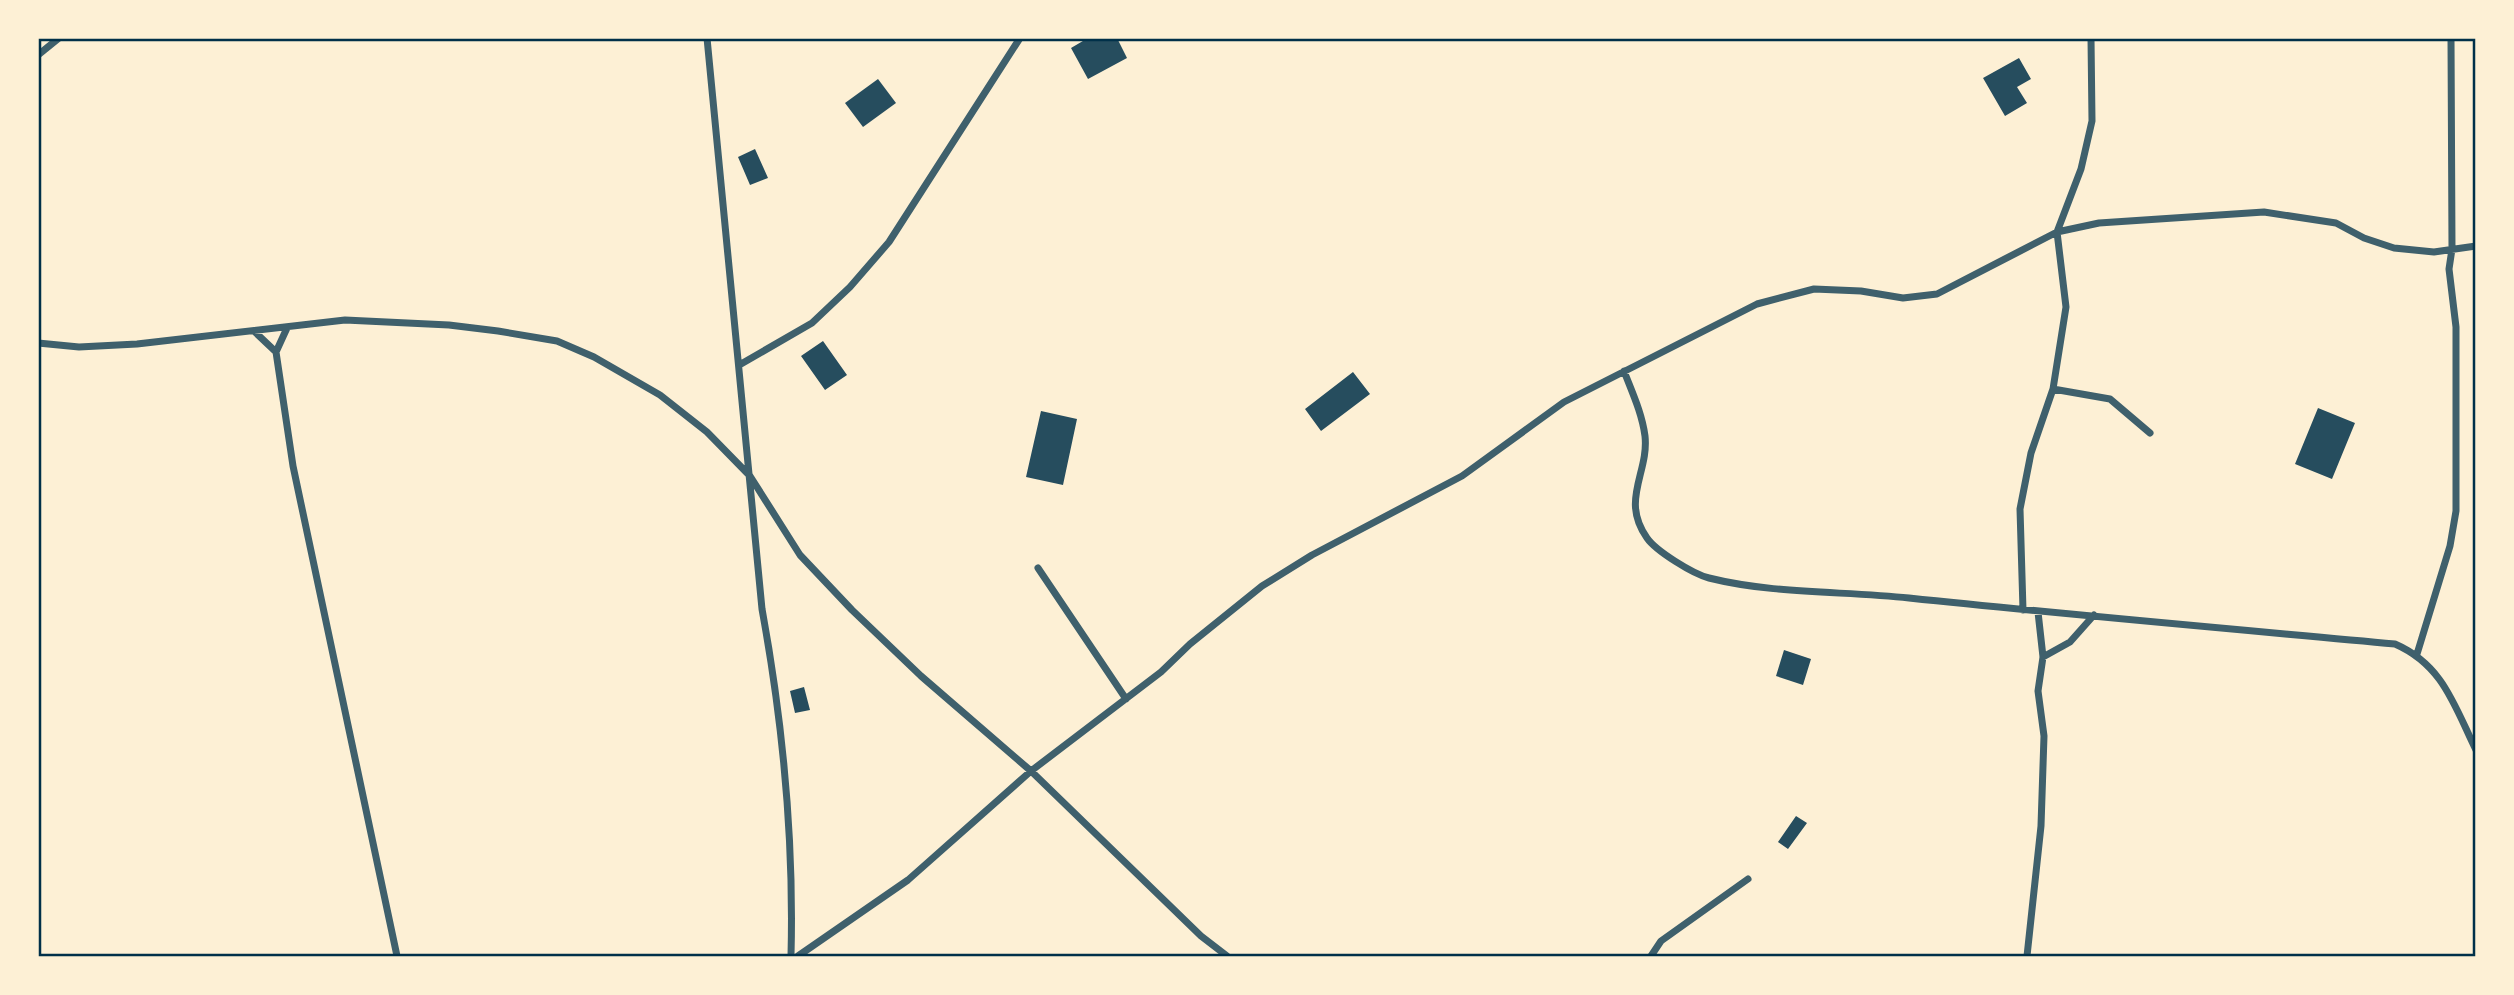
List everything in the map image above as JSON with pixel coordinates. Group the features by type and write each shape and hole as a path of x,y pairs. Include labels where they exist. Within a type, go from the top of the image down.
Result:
{"street":[{"path":"38,55 59,38"},
{"path":"708,38 741,364 762,609 775,677 786,777 791,957"},
{"path":"741,364 812,323 850,287 889,242 1020,38"},
{"path":"2024,610 2020,509 2031,453 2053,389 2066,307 2057,232 2081,169 2092,121 2091,38"},
{"path":"2417,654 2450,546 2456,511 2455,327 2449,269 2452,249 2451,38"},
{"path":"798,957 908,880 1031,771 1126,699 1262,586 1312,555 1462,476 1564,402 1778,296 1815,289 1861,291 1903,298 1937,294 2057,232 2099,223 2264,212 2336,223 2364,238 2394,248 2434,251 2476,246"},
{"path":"38,343 79,347 255,332 345,320 498,331 557,341 594,357 660,395 707,432 750,476 800,555 843,601 921,676 1031,771 1182,918 1227,957"},
{"path":"286,328 276,352 293,466 397,957"},
{"path":"255,332 276,352"},
{"path":"1624,371 1640,410 1645,439 1635,486 1634,510 1647,539 1676,561 1705,577 1752,587 1840,591 2395,644 2417,654 2441,678 2476,750"},
{"path":"2053,389 2110,399 2150,433"},
{"path":"1038,568 1126,699"},
{"path":"2027,957 2041,826 2044,736 2038,691 2043,657 2038,612"},
{"path":"2043,657 2070,642 2094,615"},
{"path":"1651,957 1661,941 1748,879"}],"building":[{"path":"1088,38 1117,38 1127,58 1088,79 1071,48"},
{"path":"2019,58 2031,79 2017,87 2027,103 2005,116 1983,78"},
{"path":"878,79 896,103 863,127 845,103"},
{"path":"755,149 768,178 750,185 738,157"},
{"path":"823,341 847,375 825,390 801,356"},
{"path":"1353,372 1370,394 1321,431 1305,409"},
{"path":"2318,408 2355,423 2332,479 2295,464"},
{"path":"1041,411 1077,419 1063,485 1026,477"},
{"path":"1784,650 1811,659 1803,685 1776,676"},
{"path":"804,687 810,710 795,713 790,691"},
{"path":"1796,816 1807,823 1788,849 1778,842"}]}
